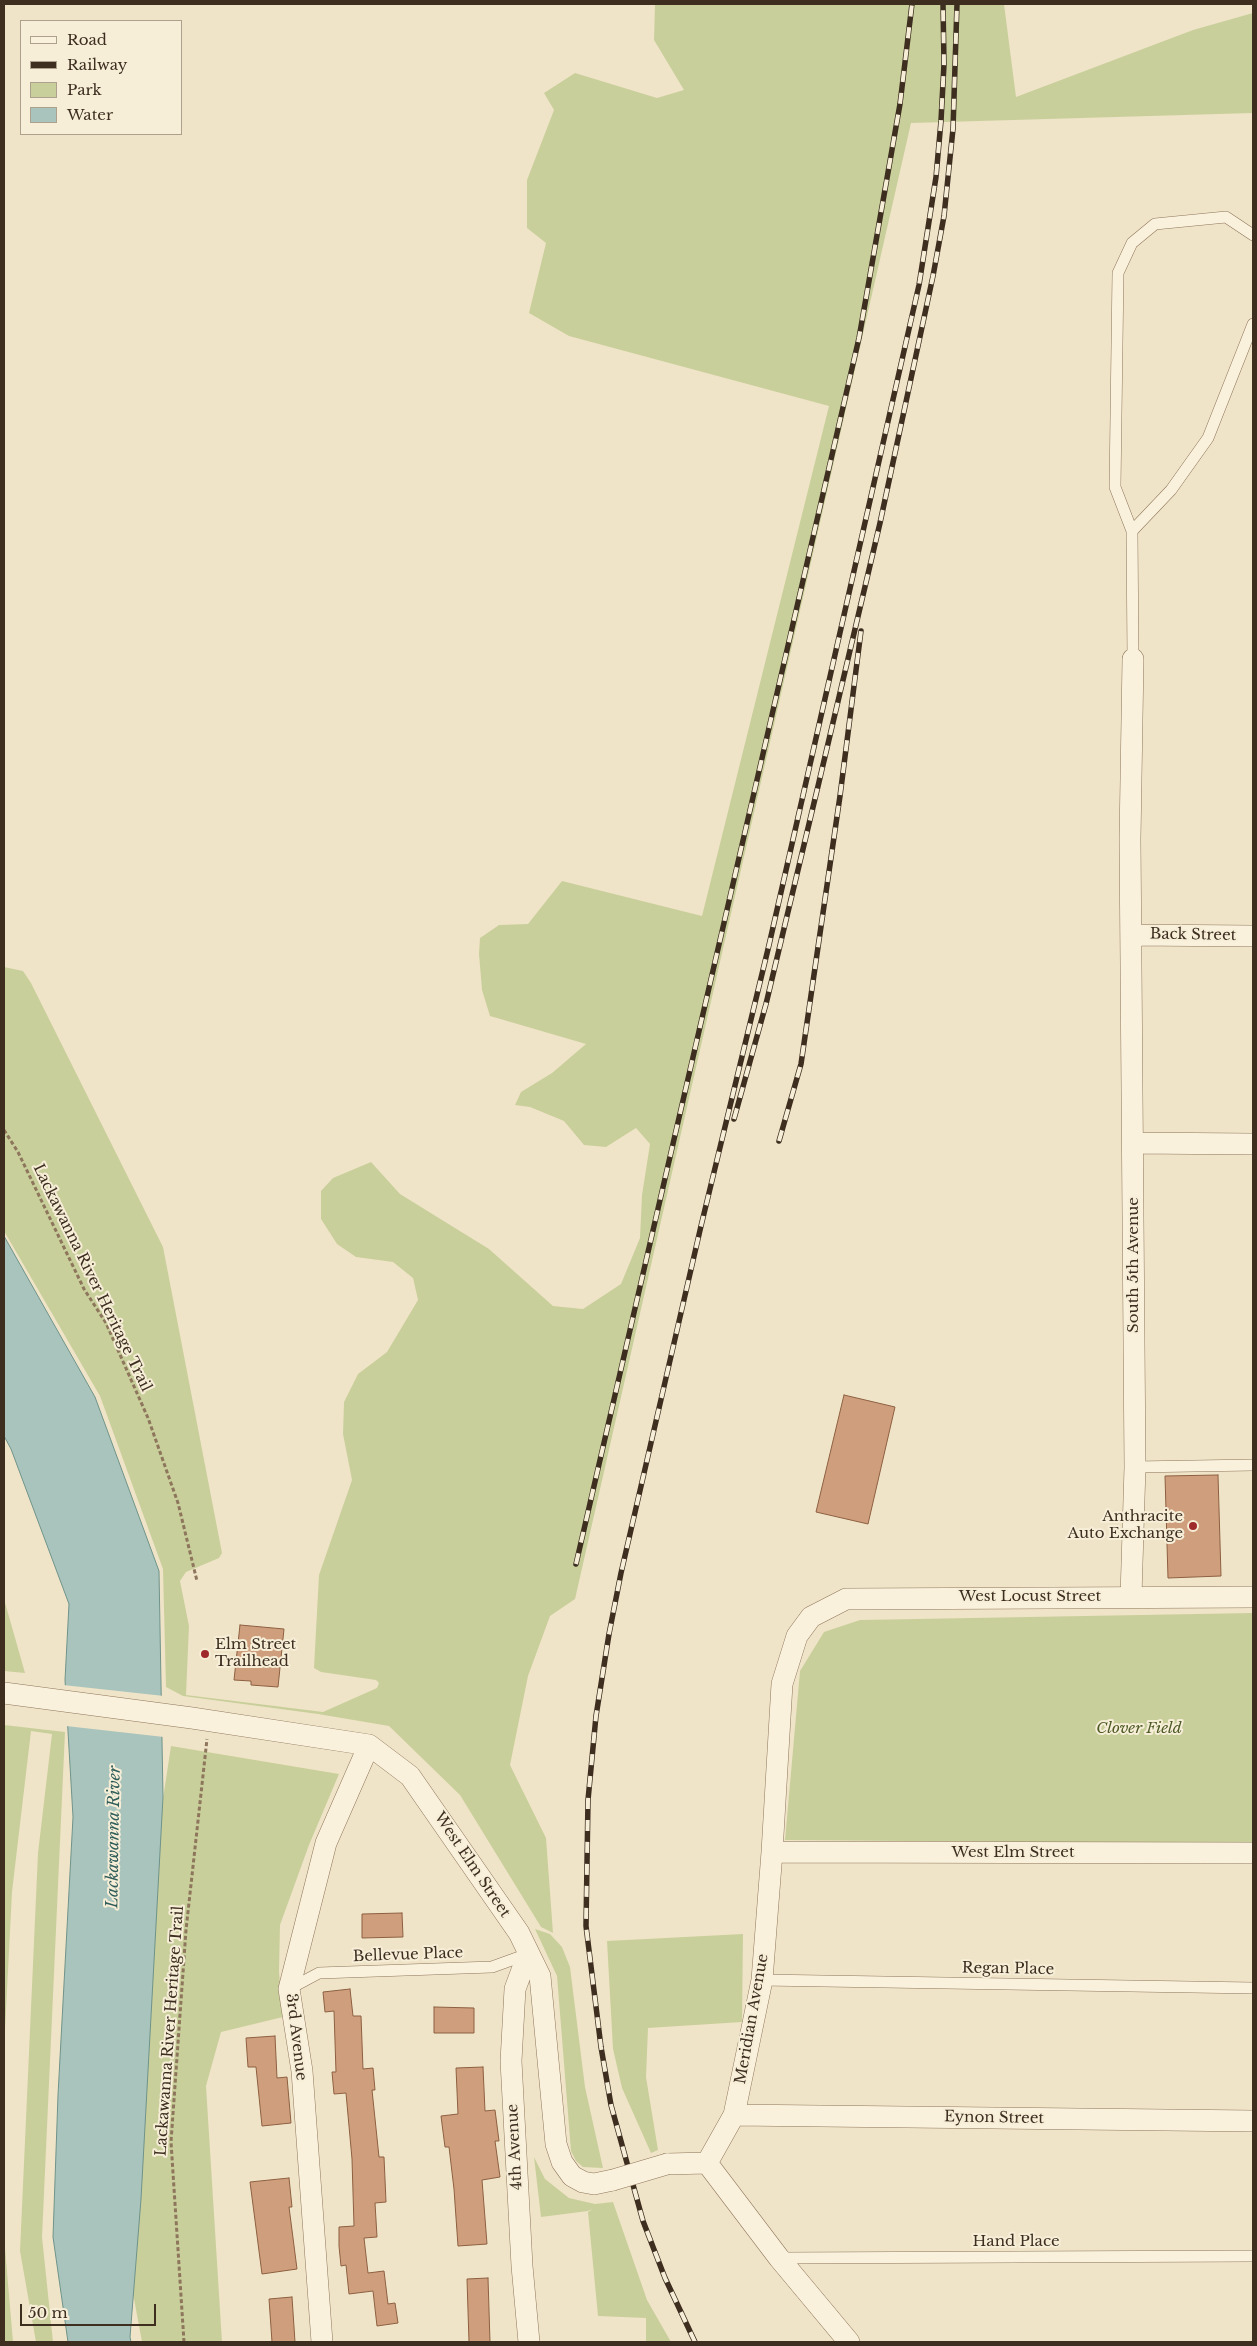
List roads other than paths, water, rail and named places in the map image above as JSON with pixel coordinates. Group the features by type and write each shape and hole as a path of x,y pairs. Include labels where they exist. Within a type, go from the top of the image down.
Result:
{"street":[{"name":"South 5th Avenue","path":"1131,1596 1135,1467 1130,829 1133,660"},
{"name":"Back Street","path":"1132,935 1253,936"},
{"path":"1133,1143 1253,1144"},
{"name":"West Locust Street","path":"811,1617 846,1598 1253,1597"},
{"name":"Meridian Avenue","path":"707,2163 734,2115 762,1980 782,1684 798,1636 811,1617"},
{"name":"West Elm Street","path":"4,1693 201,1719 369,1745 410,1776 518,1933 540,1976 556,2144 562,2162 572,2176 583,2182 594,2184 667,2164 707,2163"},
{"name":"3rd Avenue","path":"322,2342 302,2071 289,1988 326,1843 369,1745"},
{"name":"West Elm Street","path":"772,1852 1253,1853"},
{"name":"4th Avenue","path":"528,1954 515,1989 510,2061 529,2342"},
{"name":"Eynon Street","path":"734,2115 1253,2121"},
{"path":"707,2163 779,2258 848,2342"}],"lane":[{"path":"1133,660 1132,531 1115,487 1118,273 1132,243 1154,224 1226,216 1253,235"},
{"path":"1132,531 1171,490 1208,438 1253,324"},
{"path":"1135,1467 1253,1465"},
{"name":"Bellevue Place","path":"289,1988 319,1973 492,1967 528,1954"},
{"name":"Regan Place","path":"762,1980 1253,1988"},
{"name":"Hand Place","path":"779,2258 1253,2256"}],"water":[{"name":"Lackawanna River","path":"4,1236 95,1397 159,1571 163,1797 141,2199 131,2342 68,2342 53,2237 58,2095 73,1817 65,1680 69,1604 11,1449 4,1436"}],"railway":[{"path":"576,1564 859,338 900,104 912,4"},
{"path":"695,2342 665,2278 643,2221 611,2105 601,2047 586,1926 588,1800 596,1716 621,1573 701,1226 769,945 919,285 936,177 941,121 944,64 943,4"},
{"path":"734,1119 766,1004 819,782 880,523 933,276 944,216 953,129 957,4"},
{"path":"779,1141 801,1064 840,796 861,631"}],"place":[{"name":"Anthracite Auto Exchange","path":"1193,1526"},
{"name":"Elm Street Trailhead","path":"205,1654"}],"park label":[{"name":"Clover Field","path":"1139,1729"}]}
